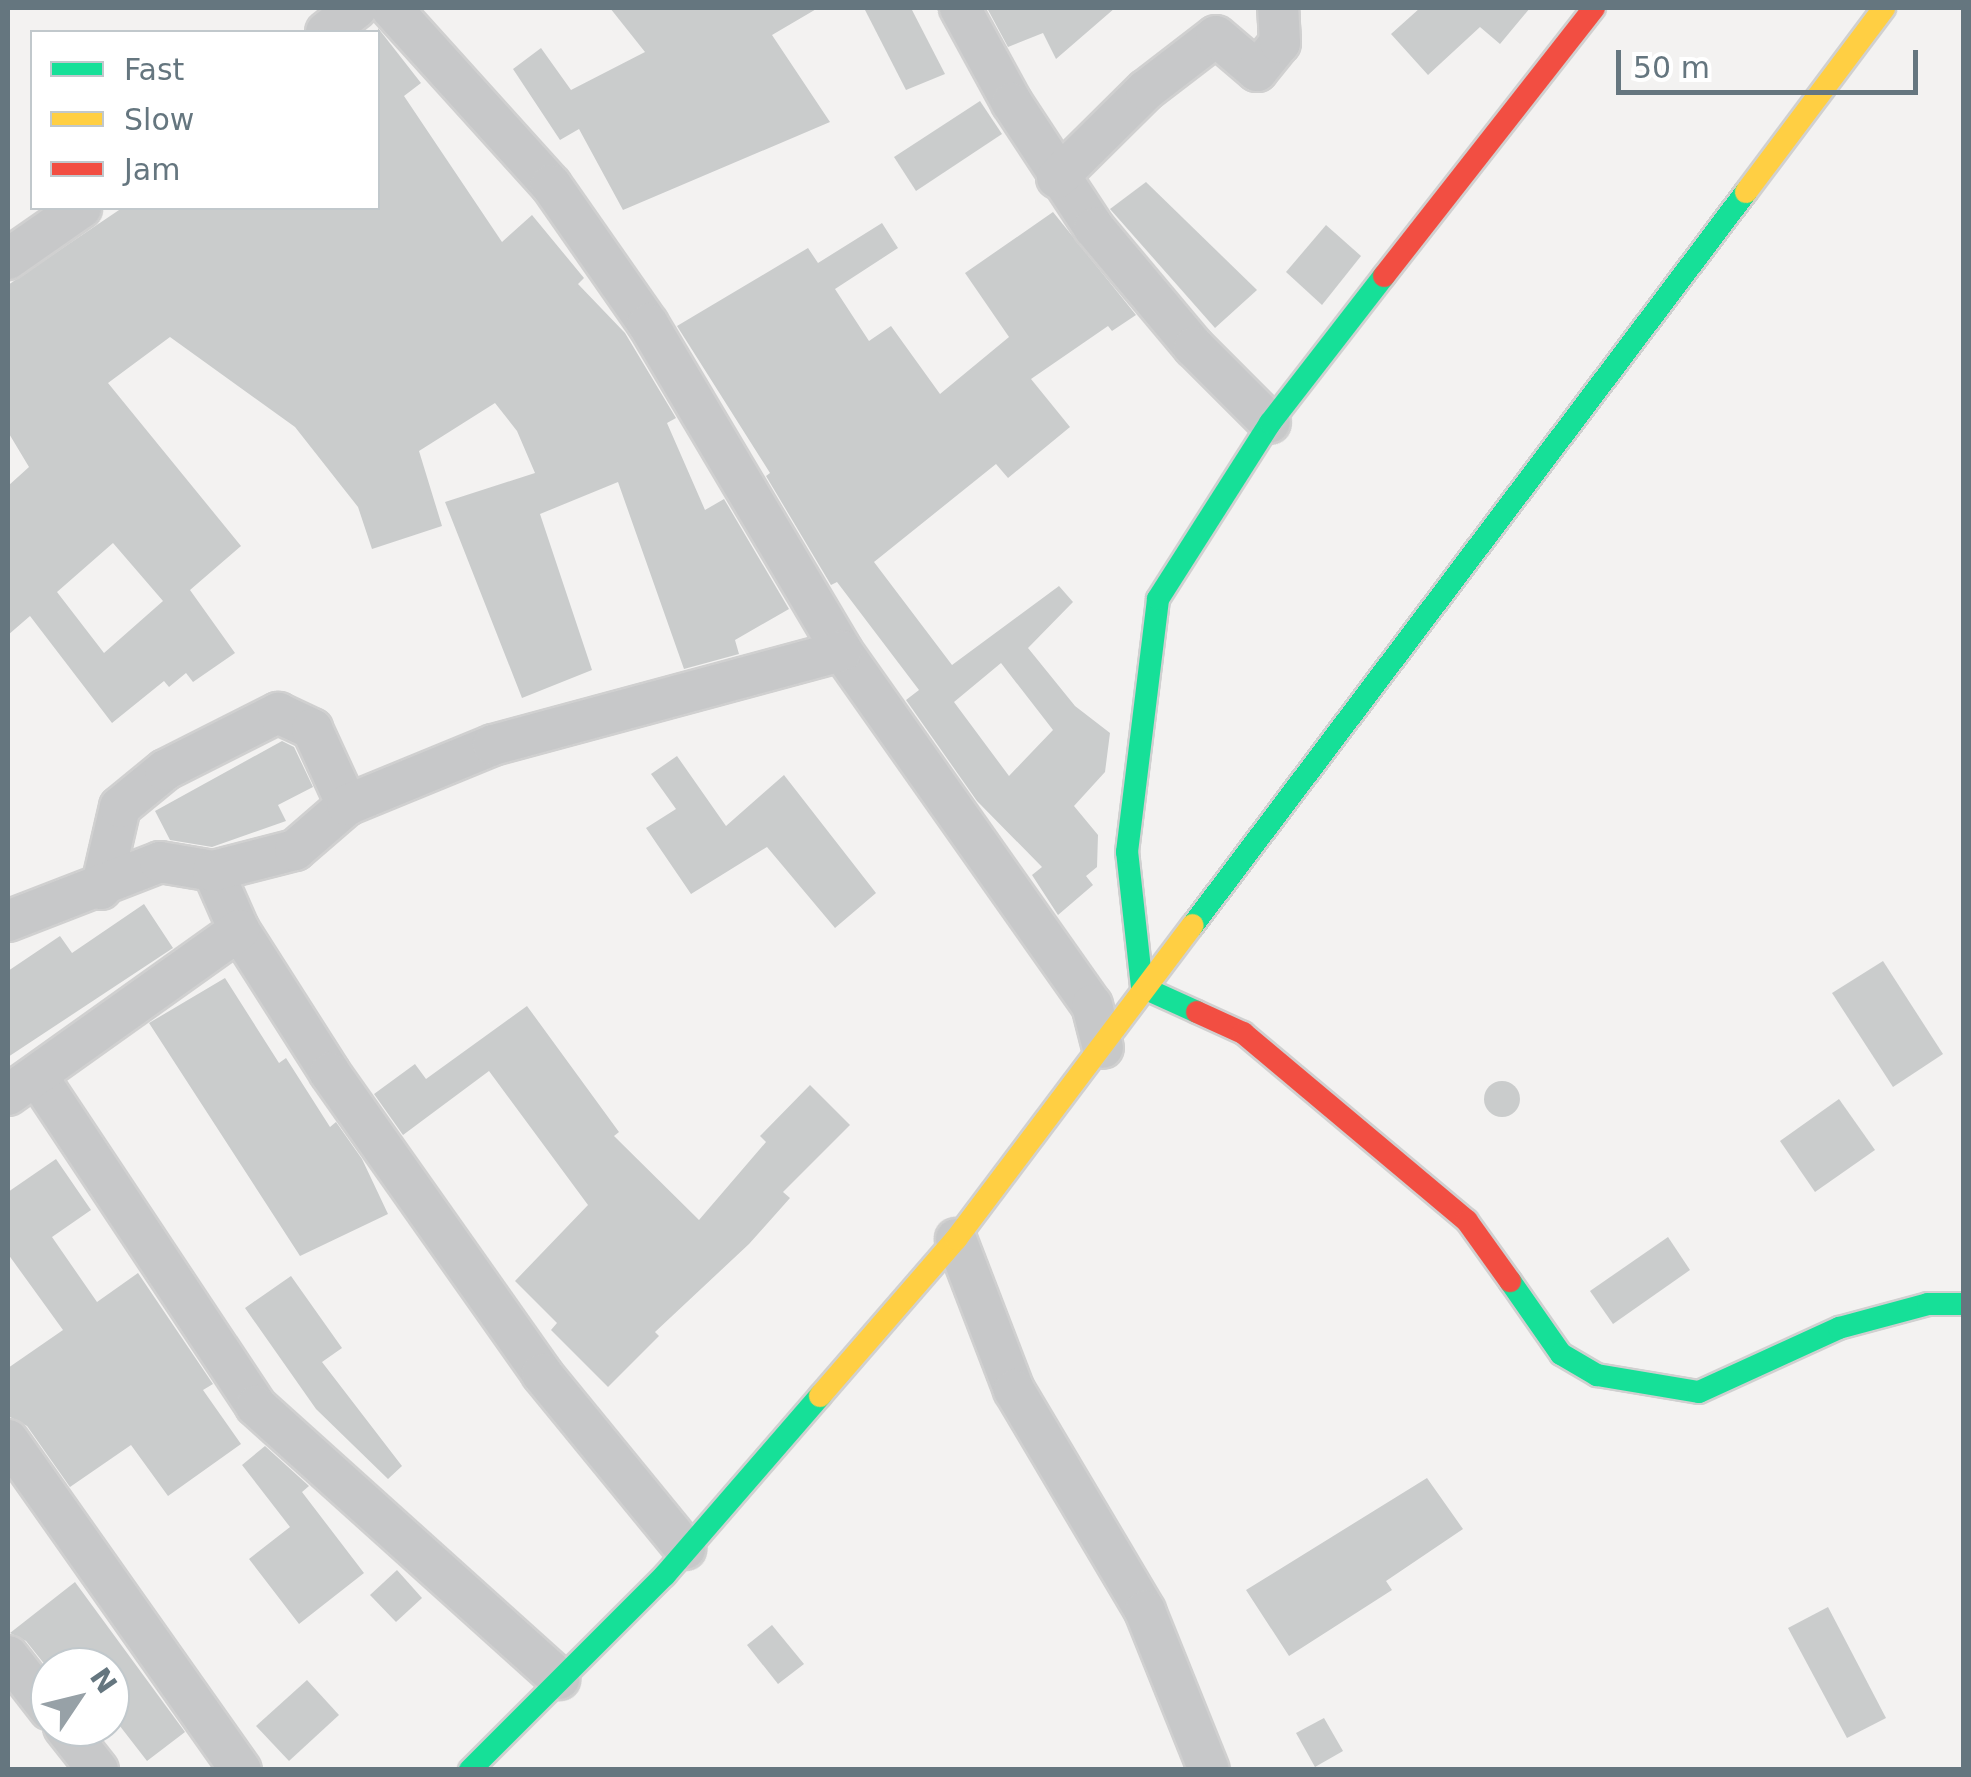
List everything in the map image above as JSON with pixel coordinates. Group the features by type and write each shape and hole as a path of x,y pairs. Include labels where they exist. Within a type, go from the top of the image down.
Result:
{"main road":[{"path":"1142,986 1127,852 1158,599 1270,423 1594,8"},
{"path":"470,1770 685,1549 956,1239 1103,1048 1142,986 1884,8"},
{"path":"1142,986 1243,1033 1467,1221 1561,1354 1597,1375 1699,1392 1839,1328 1928,1304 1964,1304"}],"street":[{"path":"329,30 357,8"},
{"path":"391,8 551,185 605,262 842,651 1092,1005 1103,1048"},
{"path":"960,8 1058,178 1194,348 1270,423"},
{"path":"1058,178 1146,90 1216,36 1256,71 1280,43 1278,8"},
{"path":"8,259 78,210"},
{"path":"8,921 101,890 160,862 214,871 294,850 346,805 493,745 842,651"},
{"path":"101,890 120,807 165,770 278,713 312,730 346,805"},
{"path":"214,871 239,930 330,1073 530,1358 685,1549"},
{"path":"239,930 22,1086 256,1406 559,1680"},
{"path":"956,1239 1014,1390 1144,1611 1209,1770"},
{"path":"8,1440 242,1770"},
{"path":"8,1656 30,1684"},
{"path":"80,1747 98,1770"}],"building":[{"path":"610,8 818,8 772,35 830,122 623,210 579,129 560,140 513,69 541,48 571,90 645,52"},
{"path":"864,8 911,8 945,74 906,90"},
{"path":"987,8 1115,8 1056,59 1043,33 1008,47"},
{"path":"1420,8 1530,8 1500,44 1480,27 1428,75 1391,34"},
{"path":"380,31 421,83 404,96 502,242 532,215 584,278 578,284 625,333 676,418 667,423 705,510 724,499 789,609 735,640 739,654 684,669 618,482 540,514 592,670 522,698 445,502 535,473 517,431 495,403 419,451 442,526 372,549 358,507 295,427 170,337 108,383 241,546 190,590 235,653 193,682 186,673 169,687 164,681 112,723 30,616 8,635 8,486 29,467 8,432 8,285 119,210 380,210","holes":["113,543 163,601 104,653 57,592"]},
{"path":"980,101 1002,134 916,191 894,157"},
{"path":"1146,182 1257,290 1215,328 1110,209"},
{"path":"1053,212 1136,315 1112,331 1108,326 1031,379 1070,427 1008,478 996,464 874,562 952,665 1059,586 1073,602 1028,648 1075,706 1110,733 1105,772 1074,806 1098,835 1097,867 1086,876 1093,885 1058,915 1032,875 1042,867 977,801 906,700 919,690 837,582 831,585 766,476 770,473 677,326 808,248 818,263 882,223 898,248 835,289 869,341 891,326 940,394 1009,337 965,273","holes":["1001,663 1053,730 1009,776 954,702"]},
{"path":"1326,225 1361,256 1322,305 1286,272"},
{"path":"282,741 294,747 313,787 278,805 286,821 212,847 170,840 155,811"},
{"path":"677,756 726,826 784,775 876,893 835,928 767,847 691,894 646,828 676,809 651,774"},
{"path":"144,904 173,948 8,1057 8,971 60,936 72,953"},
{"path":"1883,961 1943,1054 1893,1087 1832,993"},
{"path":"225,978 279,1063 286,1058 330,1127 336,1122 362,1159 388,1214 300,1256 149,1023"},
{"path":"527,1006 619,1132 614,1136 699,1220 766,1142 760,1136 810,1085 850,1125 783,1192 790,1198 749,1244 655,1332 659,1336 608,1387 551,1330 557,1323 515,1281 588,1205 489,1071 403,1135 374,1094 415,1064 426,1079"},
{"path":"1502,1081 1515,1086 1520,1099 1515,1112 1502,1117 1489,1112 1484,1099 1489,1086"},
{"path":"1839,1099 1875,1150 1815,1192 1780,1141"},
{"path":"56,1159 91,1210 52,1237 97,1302 138,1273 213,1384 203,1390 241,1444 168,1496 131,1445 70,1487 27,1426 8,1416 8,1368 63,1330 8,1254 8,1192"},
{"path":"1668,1237 1690,1270 1613,1324 1590,1291"},
{"path":"291,1276 342,1348 322,1362 402,1466 388,1479 316,1409 245,1308"},
{"path":"265,1446 309,1486 302,1492 364,1573 299,1624 249,1559 290,1527 242,1465"},
{"path":"1427,1478 1463,1529 1386,1581 1392,1590 1289,1656 1246,1590"},
{"path":"397,1570 422,1598 396,1622 370,1595"},
{"path":"75,1582 123,1647 31,1647 10,1633"},
{"path":"1828,1607 1886,1718 1847,1738 1788,1628"},
{"path":"772,1625 804,1664 778,1684 747,1645"},
{"path":"130,1657 185,1732 147,1761 130,1739"},
{"path":"307,1680 339,1715 289,1761 256,1726"},
{"path":"1324,1718 1343,1751 1315,1767 1296,1733"}],"traffic: fast":[{"path":"1193,925 1746,192"},
{"path":"1197,1012 1142,987 1127,852 1158,599 1270,423 1384,276"},
{"path":"1510,1281 1561,1354 1597,1375 1699,1392 1839,1328 1928,1304 1964,1304"},
{"path":"470,1770 665,1575 820,1396"}],"traffic: slow":[{"path":"1746,192 1884,8"},
{"path":"820,1396 956,1239 1193,925"}],"traffic: jam":[{"path":"1384,276 1594,8"},
{"path":"1197,1012 1243,1033 1467,1221 1510,1281"}]}
